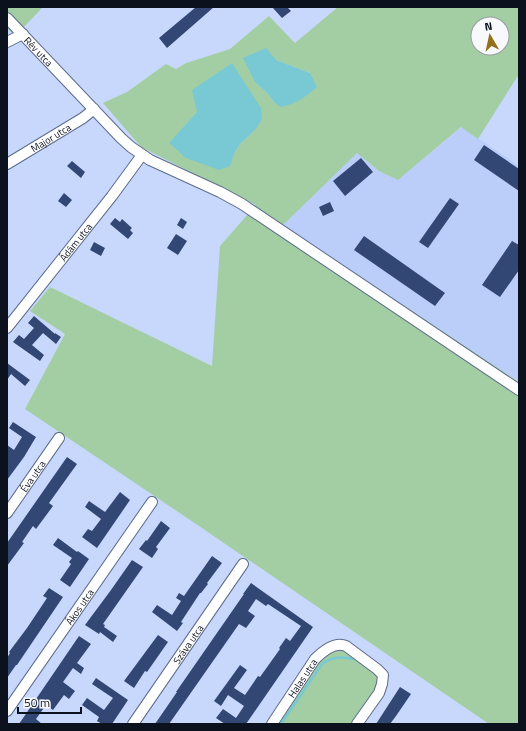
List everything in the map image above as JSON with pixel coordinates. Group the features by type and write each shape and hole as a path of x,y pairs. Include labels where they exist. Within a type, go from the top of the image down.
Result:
{"street":[{"name":"Rév utca","path":"7,18 121,138 142,155 242,204 519,390"},
{"path":"7,42 23,34"},
{"name":"Major utca","path":"7,164 83,118 94,109"},
{"name":"Ádám utca","path":"8,326 112,196 142,155"},
{"name":"Éva utca","path":"7,513 59,438"},
{"name":"Ákos utca","path":"7,711 152,502"},
{"name":"Száva utca","path":"133,724 244,564"},
{"name":"Halas utca","path":"272,724 315,659 323,652 334,646 342,644 383,675 382,684 378,693 357,724"}],"shaded area":[{"path":"7,7 43,7 14,35 7,28"},
{"path":"338,7 519,7 519,74 478,139 461,127 398,180 379,171 357,153 283,225 519,382 519,724 489,724 25,409 65,334 30,311 50,287 212,366 220,246 256,205 141,147 103,103 127,92 166,64 176,69 186,63 230,49 269,16 295,43","holes":["276,60 310,73 275,103 255,82","197,112 255,130 240,144 234,154 170,143"]},
{"path":"266,48 276,60 310,73 317,87 292,104 281,107 275,103 255,82 243,58"},
{"path":"232,63 261,108 262,119 255,130 240,144 234,154 230,166 219,170 186,158 169,143 197,112 192,90"},
{"path":"462,127 519,166 519,382 283,225 357,152 379,171 398,180"},
{"path":"338,647 376,671 379,677 379,683 354,724 273,724 317,660"}],"building":[{"path":"196,7 214,7 167,48 159,38"},
{"path":"272,7 287,7 291,11 282,18"},
{"path":"484,145 519,169 519,191 474,160"},
{"path":"361,158 373,172 345,196 333,181"},
{"path":"72,161 85,172 81,178 67,166"},
{"path":"64,193 72,200 66,207 58,201"},
{"path":"450,198 459,204 428,248 419,242"},
{"path":"330,202 334,211 323,216 319,207"},
{"path":"115,218 120,222 122,219 132,228 130,230 133,233 128,239 110,224"},
{"path":"181,218 187,222 183,229 177,225"},
{"path":"176,234 187,241 178,255 167,248"},
{"path":"364,236 445,293 435,306 354,250"},
{"path":"512,241 519,245 519,270 500,297 482,285"},
{"path":"94,242 105,248 101,256 90,250"},
{"path":"34,316 55,334 61,337 56,344 43,333 32,345 44,355 40,361 13,342 19,335 24,339 34,328 28,323"},
{"path":"7,363 30,380 25,386 11,374 7,380"},
{"path":"13,422 36,437 24,457 7,480 7,445 14,450 22,437 9,428"},
{"path":"67,457 77,464 49,503 53,506 36,529 33,526 22,542 24,543 7,566 7,543"},
{"path":"120,492 130,500 97,548 82,537 88,529 92,531 101,519 85,507 89,501 105,512"},
{"path":"161,521 170,528 156,547 158,549 152,558 139,549 146,540 147,541"},
{"path":"58,538 89,559 70,587 60,580 71,564 69,562 72,558 53,545"},
{"path":"212,556 222,563 200,593 181,622 183,623 177,631 152,612 157,605 172,615 181,601 176,598 179,593 184,596"},
{"path":"132,560 143,567 103,624 105,625 104,627 117,636 113,642 100,632 99,634 85,625"},
{"path":"251,583 313,627 246,724 225,724 216,718 223,709 236,718 244,706 228,695 221,706 214,701 240,665 247,670 234,688 245,695 258,676 260,677 286,638 290,641 301,626 268,604 266,606 256,599 248,611 255,616 246,628 239,624 169,724 155,724 176,692"},
{"path":"49,588 63,597 7,678 7,658 10,653 9,652 47,598 43,596"},
{"path":"158,635 168,642 147,672 145,671 134,688 124,681"},
{"path":"79,636 91,644 77,663 84,668 81,674 73,668 63,682 75,691 69,699 64,695 53,710 46,705 36,719 42,724 19,724"},
{"path":"96,678 128,700 112,724 102,724 97,721 99,717 82,705 87,698 104,710 113,698 92,684"},
{"path":"400,687 411,694 390,724 376,724"}],"waterway":[{"path":"281,724 322,664 326,661 337,658 353,659"}]}
